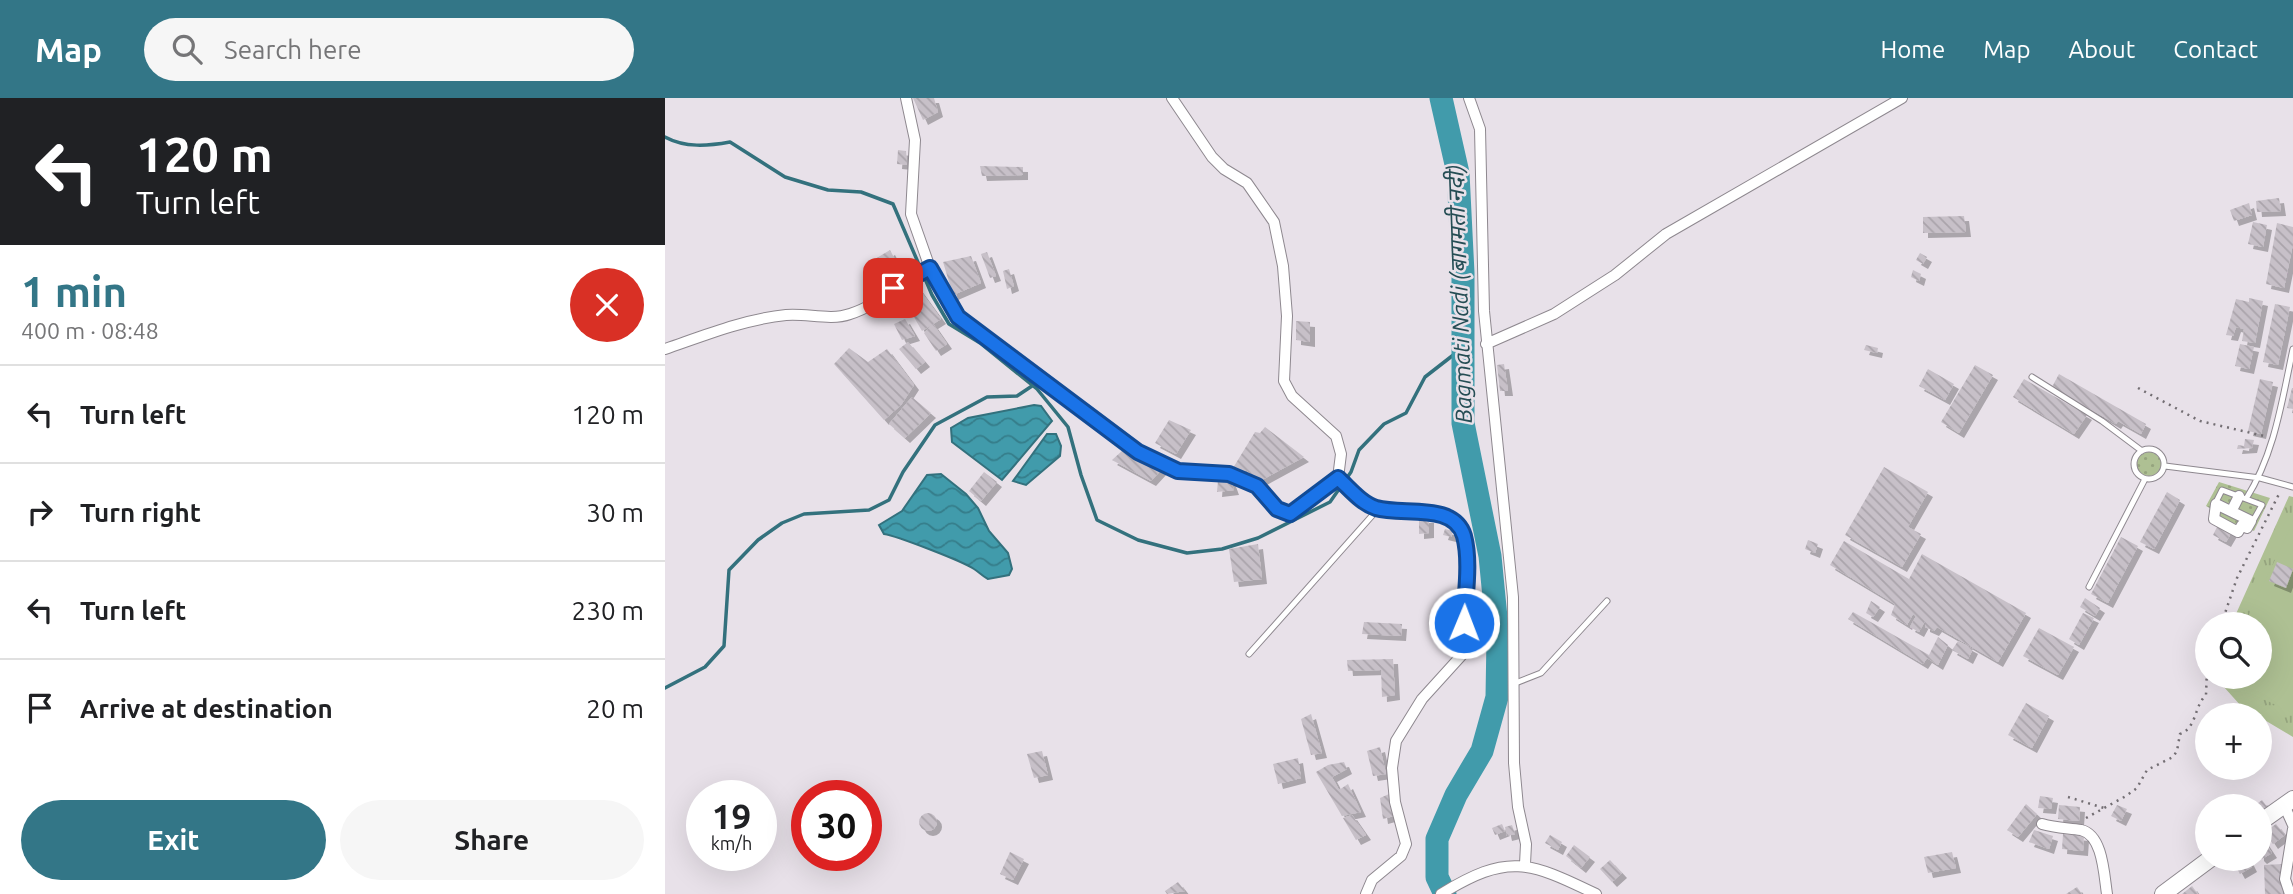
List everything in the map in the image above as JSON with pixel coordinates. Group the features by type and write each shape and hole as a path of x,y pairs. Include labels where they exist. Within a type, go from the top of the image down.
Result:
{"main road":[{"path":"2272,814 2289,802"},
{"path":"2163,894 2195,870"}],"street":[{"path":"906,98 915,140 911,214 930,268 958,317 1138,452 1178,471 1229,474 1257,486 1277,509 1290,514 1338,478 1341,454 1336,436 1292,396 1284,381 1287,316 1283,266 1274,222 1247,183 1224,169 1212,157 1172,98"},
{"path":"1469,98 1480,129 1486,344 1513,597 1514,763 1518,807 1526,844 1525,864"},
{"path":"1486,344 1553,314 1615,275 1665,234 1902,98"},
{"path":"665,349 785,315 848,315 865,309 906,279 930,268"},
{"path":"1338,478 1365,503 1378,509 1445,516 1459,524 1466,553 1464,646 1461,656 1422,699 1396,741 1392,768 1395,802 1406,844 1401,856 1372,880 1366,894"},
{"path":"2289,802 2293,827 2285,879 2290,894"},
{"path":"2042,824 2082,830 2092,835 2098,847 2107,894"},
{"path":"1441,894 1471,876 1491,868 1525,864 1592,893"}],"lane":[{"path":"2240,500 2260,478 2274,439 2293,353"},
{"path":"2032,377 2102,421 2142,451"},
{"path":"2151,449 2160,453 2165,466 2158,477 2145,479 2137,473 2134,463 2142,451 2151,449"},
{"path":"2165,466 2260,478 2293,487"},
{"path":"2089,587 2145,479"},
{"path":"2222,490 2240,500 2262,505 2251,525 2213,506 2222,490"},
{"path":"1248,654 1378,509"},
{"path":"1513,684 1541,673 1607,601"}],"path":[{"path":"2138,388 2200,421 2274,439"},
{"path":"2226,612 2238,578 2283,486"},
{"path":"2080,822 2137,788 2147,770 2173,757 2178,751 2180,734 2193,723 2206,689"},
{"path":"2068,797 2104,808"}],"green space":[{"path":"2149,452 2157,456 2161,464 2157,472 2149,476 2141,472 2137,464 2141,456"},
{"path":"2219,482 2270,498 2254,531 2242,525 2238,532 2214,519 2217,512 2206,506"},
{"path":"2289,496 2293,497 2293,737 2272,724 2272,703 2238,703 2226,689 2272,689 2272,612 2237,612"},
{"path":"2293,522 2293,713 2242,689 2272,689 2272,612 2250,612"}],"water":[{"path":"1034,405 1041,406 1052,421 1002,480 952,442 951,428 968,418"},
{"path":"1047,434 1056,434 1061,446 1060,456 1026,485 1013,481"},
{"path":"941,474 966,494 978,508 989,531 1008,553 1012,569 1009,575 988,579 957,560 884,534 879,525 902,511 927,475"}],"building":[{"path":"913,98 934,98 938,112 923,120"},
{"path":"898,150 906,151 907,165 897,164"},
{"path":"980,166 1023,167 1023,175 982,176"},
{"path":"2279,198 2281,211 2257,212 2256,201"},
{"path":"2249,203 2252,215 2234,221 2230,210"},
{"path":"1964,216 1966,232 1923,233 1923,217"},
{"path":"2253,222 2267,225 2263,247 2248,244"},
{"path":"2277,223 2293,227 2293,244 2284,288 2266,284"},
{"path":"890,250 903,275 892,282 886,276 881,281 870,262"},
{"path":"987,252 996,276 990,278 981,254"},
{"path":"1920,253 1927,257 1923,264 1916,260"},
{"path":"971,256 981,283 953,295 943,262"},
{"path":"1009,269 1014,286 1007,289 1003,271"},
{"path":"1913,270 1921,274 1919,281 1911,277"},
{"path":"914,282 941,319 922,331 907,305 901,310 892,296"},
{"path":"2249,298 2263,301 2255,343 2242,341 2244,329 2236,327 2233,336 2226,335 2236,299 2249,302"},
{"path":"2275,304 2290,307 2278,365 2263,362"},
{"path":"905,319 915,336 902,340 894,324"},
{"path":"1296,321 1310,322 1310,342 1296,340"},
{"path":"933,324 947,344 936,351 924,333"},
{"path":"908,342 925,362 916,369 899,349"},
{"path":"2240,344 2254,347 2249,369 2235,366"},
{"path":"1866,345 1878,348 1877,353 1864,350"},
{"path":"849,348 868,362 887,349 914,385 901,405 884,420 834,364"},
{"path":"1504,364 1508,391 1500,391 1497,365"},
{"path":"1975,365 1993,375 1959,433 1941,422"},
{"path":"1928,369 1954,384 1945,400 1919,386"},
{"path":"2059,374 2146,424 2141,434 2118,421 2116,424 2052,387"},
{"path":"2024,379 2087,415 2074,434 2013,397"},
{"path":"2260,379 2273,382 2261,434 2248,431"},
{"path":"2293,388 2293,409 2287,408"},
{"path":"912,397 931,413 905,438 889,424"},
{"path":"1169,420 1191,430 1176,454 1155,443"},
{"path":"1265,427 1304,457 1260,481 1247,471 1233,468 1255,432 1260,433"},
{"path":"2245,439 2254,440 2252,448 2237,449 2238,445 2244,446"},
{"path":"1123,450 1162,469 1151,481 1112,460"},
{"path":"1884,467 1928,492 1908,527 1921,534 1902,567 1845,535"},
{"path":"984,472 997,482 981,501 969,491"},
{"path":"1230,479 1234,490 1217,492 1218,480"},
{"path":"2167,492 2180,500 2154,549 2140,542"},
{"path":"1419,518 1429,518 1429,533 1419,534"},
{"path":"2219,523 2233,530 2226,542 2213,535"},
{"path":"1445,529 1453,531 1451,537 1443,535"},
{"path":"2121,537 2138,546 2108,603 2091,594"},
{"path":"1808,540 1818,544 1815,553 1805,549"},
{"path":"1844,541 1909,579 1922,554 2026,613 1998,662 1937,627 1934,631 1925,627 1925,621 1919,632 1910,627 1916,616 1913,614 1907,625 1891,615 1895,604 1830,565"},
{"path":"1258,544 1262,579 1234,582 1229,549"},
{"path":"2277,562 2293,569 2286,588 2269,581"},
{"path":"2085,598 2100,608 2095,616 2080,607"},
{"path":"1871,601 1880,607 1873,617 1866,613"},
{"path":"1853,612 1929,655 1938,637 1948,645 1938,665 1927,658 1923,664 1848,619"},
{"path":"2083,613 2094,618 2079,645 2069,639"},
{"path":"1364,622 1402,624 1401,636 1362,634"},
{"path":"2039,628 2074,647 2058,675 2023,656"},
{"path":"1958,641 1973,649 1968,659 1952,650"},
{"path":"1393,659 1395,695 1382,697 1381,670 1348,671 1347,660"},
{"path":"2026,703 2049,716 2032,748 2008,735"},
{"path":"1311,714 1322,753 1311,755 1301,719"},
{"path":"1380,747 1386,774 1373,776 1367,751"},
{"path":"1042,751 1048,775 1034,778 1027,754"},
{"path":"1298,758 1301,778 1278,784 1273,764"},
{"path":"1344,762 1347,769 1332,777 1339,790 1348,784 1361,812 1342,816 1316,772 1328,765"},
{"path":"1389,794 1394,816 1383,819 1380,798"},
{"path":"2040,796 2053,798 2051,809 2038,808"},
{"path":"2026,804 2037,814 2018,837 2007,830"},
{"path":"2059,805 2080,807 2079,821 2058,819"},
{"path":"2117,805 2127,809 2121,821 2111,816"},
{"path":"928,813 934,816 937,822 934,828 928,831 922,828 919,822 922,816"},
{"path":"1352,815 1366,835 1356,840 1343,818"},
{"path":"1502,824 1505,831 1495,835 1492,828"},
{"path":"2276,824 2285,835 2273,844 2272,842 2272,827"},
{"path":"1512,825 1515,834 1507,836 1505,827"},
{"path":"2034,830 2053,836 2049,849 2029,842"},
{"path":"2063,834 2084,836 2083,851 2062,849"},
{"path":"1550,835 1562,842 1558,850 1545,843"},
{"path":"1574,845 1590,857 1581,868 1566,856"},
{"path":"1010,852 1024,859 1013,880 1000,874"},
{"path":"1952,852 1956,868 1928,873 1924,857"},
{"path":"1610,860 1622,873 1612,882 1600,869"},
{"path":"2282,864 2283,894 2265,894 2264,871 2272,871 2272,865"},
{"path":"1178,882 1185,891 1167,894 1165,891"},
{"path":"2192,886 2198,894 2182,894"},
{"path":"2077,887 2082,894 2066,894"}],"waterway":[{"name":"Bagmati Nadi (बागमती नदी)","path":"1441,98 1458,173 1463,273 1463,423 1490,556 1498,638 1497,697 1482,751 1456,795 1437,839 1437,877 1445,894"},
{"path":"665,137 697,145 730,142 785,177 828,190 861,192 893,204 932,295 949,324 980,343 1037,389 1068,427 1097,520 1138,540 1187,553 1222,549 1258,538 1330,502 1351,472 1359,450 1384,424 1406,413 1425,377 1461,349"},
{"path":"665,688 705,667 724,646 729,570 758,540 782,523 804,514 869,510 889,500 903,472 935,425 987,397 1017,396 1032,386"}],"route":[{"path":"893,288 930,268 958,317 1138,452 1178,471 1229,474 1257,486 1277,509 1290,514 1301,509 1338,478 1365,503 1378,509 1445,516 1459,524 1465,538 1466,553 1464,623"}]}
